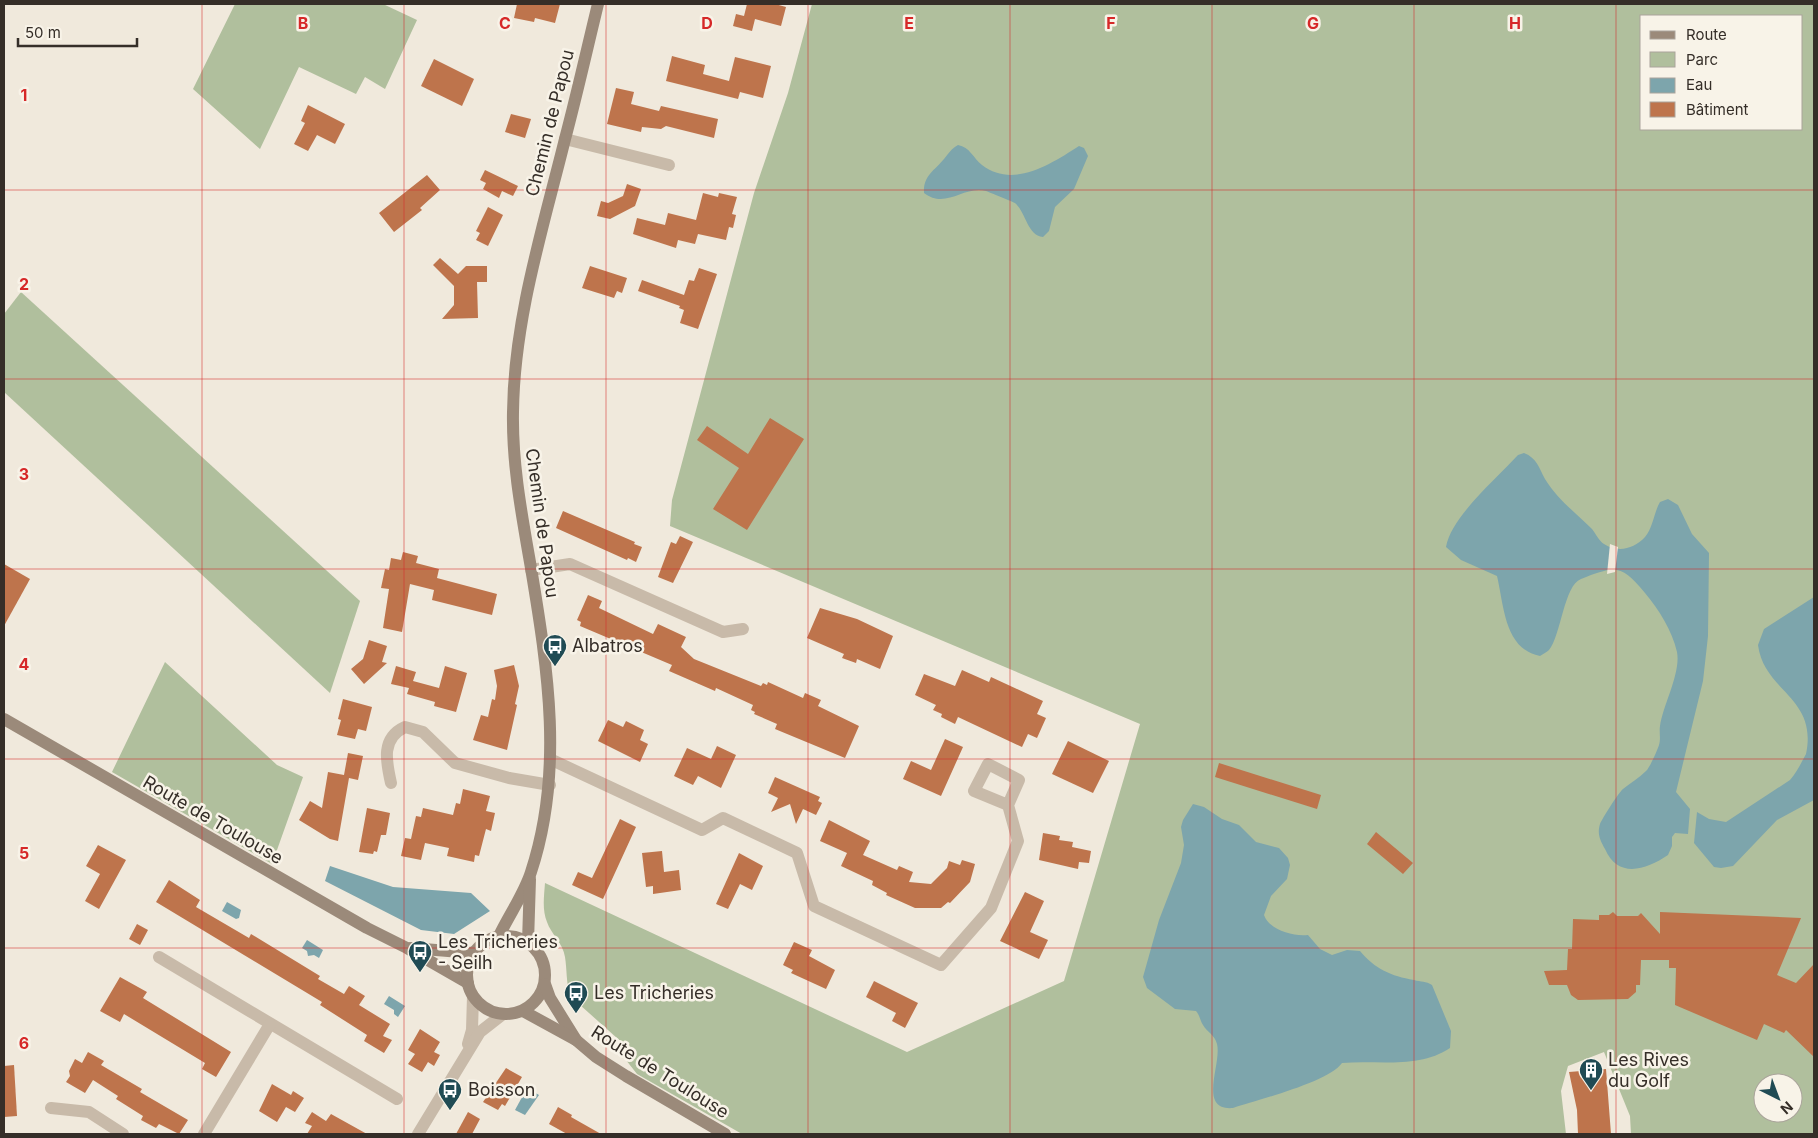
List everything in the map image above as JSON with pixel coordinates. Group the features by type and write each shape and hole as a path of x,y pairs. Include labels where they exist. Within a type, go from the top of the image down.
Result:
{"main road":[{"name":"Chemin de Papou","path":"499,936 530,874 542,831 550,785 552,760 551,716 531,570 515,479 513,411 515,373 526,298 598,4"},
{"name":"Route de Toulouse","path":"4,719 367,928 407,948 468,983"},
{"name":"Chemin de Papou","path":"528,942 530,874"},
{"path":"499,936 514,936 528,942 539,953 545,968 545,984 537,1000 523,1011 503,1014 486,1009 473,996 468,983 468,968 473,954 484,942 499,936"},
{"name":"Route de Toulouse","path":"407,948 473,954"},
{"name":"Route de Toulouse","path":"545,984 550,998 576,1040"},
{"name":"Route de Toulouse","path":"523,1011 576,1040 620,1072 725,1134"}],"street":[{"path":"565,139 669,165"},
{"path":"531,570 570,564 724,632 744,628"},
{"path":"391,783 386,756 389,742 395,731 405,727 423,732 455,763 509,778 550,785"},
{"path":"552,760 702,830 723,818 797,853 814,906 941,965 991,908 1018,841 1008,805"},
{"path":"159,957 397,1099"},
{"path":"465,1053 472,1030 473,996"},
{"path":"418,1134 465,1053 480,1032 503,1014"},
{"path":"204,1134 270,1024"},
{"path":"51,1108 89,1112 123,1134"}],"green space":[{"path":"235,4 383,4 417,20 385,89 365,77 356,94 299,67 260,149 193,89"},
{"path":"812,4 1814,4 1814,1134 1631,1134 1630,1116 1604,1052 1568,1066 1561,1091 1566,1134 742,1134 637,1074 622,1055 627,1047 570,996 564,952 544,913 545,883 907,1052 1064,981 1140,724 670,526 672,500 754,193 788,93"},
{"path":"21,292 360,601 330,693 4,392 4,314"},
{"path":"165,662 277,765 303,777 272,864 112,772"}],"water":[{"path":"958,145 968,150 982,165 994,172 1006,175 1032,171 1056,160 1079,146 1084,148 1088,156 1074,189 1055,207 1049,231 1043,237 1033,232 1015,203 986,191 970,191 940,199 932,198 924,193 927,178"},
{"path":"1524,453 1535,461 1555,493 1609,547 1626,548 1641,541 1650,529 1660,502 1668,499 1678,505 1692,534 1709,553 1708,636 1703,681 1676,792 1690,809 1688,834 1675,833 1672,837 1672,846 1668,855 1642,868 1633,869 1617,865 1603,846 1599,831 1601,821 1618,795 1647,769 1659,745 1662,718 1678,660 1672,636 1660,613 1637,584 1624,573 1611,570 1593,574 1575,583 1567,600 1553,643 1549,650 1540,656 1528,652 1519,645 1512,635 1504,612 1497,576 1461,560 1446,547 1456,523 1465,511 1518,455"},
{"path":"1814,597 1814,800 1777,820 1733,866 1714,867 1694,843 1697,812 1709,819 1726,822 1790,780 1806,754 1808,735 1804,720 1798,707 1770,674 1762,661 1758,645 1764,629"},
{"path":"1193,804 1204,807 1222,819 1239,825 1256,842 1279,848 1288,858 1290,865 1287,879 1271,896 1264,915 1271,925 1289,934 1308,935 1320,949 1332,955 1347,950 1360,951 1372,963 1384,971 1432,985 1451,1031 1450,1048 1438,1055 1412,1061 1342,1063 1323,1077 1233,1108 1222,1107 1216,1102 1213,1094 1218,1053 1215,1038 1202,1023 1196,1011 1175,1009 1147,988 1143,977 1159,920 1181,863 1184,845 1181,827 1183,820"},
{"path":"330,866 393,887 471,893 490,911 454,934 421,930 325,881"},
{"path":"227,902 241,910 239,918 236,919 222,911"},
{"path":"307,940 323,950 319,958 314,955 308,956 307,951 302,948"},
{"path":"389,996 405,1006 398,1017 394,1014 394,1010 384,1004"},
{"path":"527,1088 539,1095 525,1115 515,1110"}],"pier":[{"path":"1610,544 1618,547 1615,572 1607,574"}],"building":[{"path":"517,4 560,4 555,23 535,18 534,22 514,18"},
{"path":"747,4 775,4 786,7 781,26 755,19 752,31 733,26 736,14 744,16"},
{"path":"672,56 705,65 703,74 729,81 735,57 771,66 763,98 740,92 738,99 666,81"},
{"path":"434,59 474,79 462,106 421,86"},
{"path":"616,88 634,92 631,104 659,111 661,106 718,119 714,138 666,126 661,129 642,127 641,132 607,124"},
{"path":"308,105 345,124 335,144 317,135 308,151 294,144 305,123 301,121"},
{"path":"511,114 531,119 525,138 505,132"},
{"path":"485,170 518,186 513,196 502,191 499,198 483,189 486,183 480,180"},
{"path":"427,175 440,190 420,208 422,210 394,232 379,213"},
{"path":"627,184 641,189 635,206 610,219 597,216 601,201 608,203 623,196"},
{"path":"703,193 718,197 719,193 737,197 732,214 736,215 733,228 729,227 726,240 698,234 695,244 678,240 676,248 633,234 637,218 665,225 668,213 696,220"},
{"path":"488,207 503,215 488,246 476,240 480,233 476,231"},
{"path":"440,258 458,274 466,266 487,266 487,282 477,282 478,318 442,319 454,305 454,286 433,265"},
{"path":"590,266 627,278 622,293 617,291 614,298 582,288"},
{"path":"699,268 717,274 698,329 680,323 684,310 679,308 680,306 638,291 642,280 684,295 689,280 694,281"},
{"path":"770,418 804,439 747,530 713,509 739,468 697,440 707,426 748,454"},
{"path":"563,511 635,542 634,544 642,547 636,562 628,558 627,560 556,528"},
{"path":"680,536 693,542 673,583 658,577 671,542 676,544"},
{"path":"403,552 418,556 416,563 439,569 437,578 497,594 492,615 432,600 434,590 410,584 402,632 383,628 389,589 381,588 385,569 389,570 391,558 401,560"},
{"path":"4,564 30,579 4,626"},
{"path":"588,595 602,601 599,608 653,634 658,624 686,637 681,647 694,659 761,686 763,683 767,685 768,682 803,698 805,693 821,700 818,706 859,726 845,758 775,729 777,724 754,714 755,712 751,710 753,705 716,688 715,691 669,671 672,665 580,626 581,622 577,620"},
{"path":"820,608 857,619 893,636 880,669 857,659 856,663 842,658 844,654 807,638"},
{"path":"369,640 387,646 382,662 387,663 364,684 351,669 363,659"},
{"path":"514,665 519,686 515,704 517,705 507,750 473,740 481,715 488,717 492,699 495,700 497,686 494,670"},
{"path":"396,666 416,672 413,681 439,688 445,666 467,673 456,712 434,706 435,702 407,694 409,688 391,684"},
{"path":"962,670 989,682 991,677 1043,701 1037,714 1046,718 1037,738 1028,734 1022,747 958,717 955,724 941,717 942,714 933,710 936,705 915,695 924,674 955,686"},
{"path":"343,699 372,707 366,731 358,729 355,739 337,735 341,720 338,719"},
{"path":"608,720 623,727 626,721 644,730 640,740 648,744 640,762 598,741"},
{"path":"945,739 963,747 941,796 903,779 911,761 931,770"},
{"path":"1068,741 1109,761 1093,793 1052,774"},
{"path":"717,746 736,755 721,788 698,776 693,785 674,776 687,748 711,759"},
{"path":"348,753 363,756 358,780 349,778 338,841 330,839 299,820 310,801 322,808 328,772 344,775"},
{"path":"1219,763 1321,795 1317,809 1215,777"},
{"path":"775,777 820,797 818,801 822,803 816,815 803,809 796,824 790,804 771,812 778,798 768,793"},
{"path":"463,789 490,796 486,811 495,813 491,831 486,829 479,856 475,855 474,862 447,856 449,848 425,843 421,860 401,856 405,838 411,839 416,816 421,817 423,808 453,815 456,803 460,804"},
{"path":"367,808 390,813 386,835 381,835 377,852 374,851 373,854 359,852"},
{"path":"620,819 636,827 603,899 572,885 578,872 592,878"},
{"path":"829,820 870,841 863,855 897,870 899,866 913,872 909,882 931,884 947,868 949,861 960,865 962,860 975,864 970,882 950,903 948,902 941,908 915,908 886,895 887,893 872,885 873,881 841,866 847,853 820,841"},
{"path":"1376,832 1413,863 1403,874 1367,844"},
{"path":"1043,833 1060,836 1059,840 1073,842 1072,847 1091,851 1089,863 1079,862 1078,869 1039,860"},
{"path":"98,845 126,860 99,909 85,901 100,874 86,866"},
{"path":"662,851 664,872 679,870 681,890 653,894 653,886 646,887 642,853"},
{"path":"739,853 763,866 752,890 740,884 728,909 716,904"},
{"path":"169,880 200,900 196,907 249,938 251,934 320,976 318,979 344,994 349,986 365,996 359,1005 390,1024 383,1036 392,1040 384,1053 364,1041 367,1035 320,1005 322,1002 156,902"},
{"path":"1025,892 1044,901 1030,932 1048,940 1039,959 1000,941"},
{"path":"1613,912 1617,916 1638,916 1641,913 1660,934 1660,912 1801,918 1777,975 1796,983 1814,964 1814,1057 1786,1030 1784,1033 1764,1024 1757,1040 1675,1005 1676,968 1669,968 1669,960 1641,960 1640,985 1636,985 1636,992 1628,999 1578,1000 1571,995 1567,985 1549,985 1544,971 1567,970 1568,949 1572,949 1573,919 1599,920 1599,915 1609,915"},
{"path":"137,924 148,930 140,945 129,939"},
{"path":"794,942 812,950 809,956 835,970 826,989 791,973 793,970 783,965"},
{"path":"120,977 147,992 143,998 231,1052 216,1077 202,1069 205,1063 124,1014 120,1022 100,1011"},
{"path":"874,981 918,1003 905,1028 892,1021 896,1013 866,997"},
{"path":"420,1029 440,1042 434,1052 440,1055 434,1066 428,1062 422,1072 408,1064 415,1054 408,1050"},
{"path":"88,1052 104,1061 101,1065 142,1089 140,1092 188,1120 179,1134 159,1124 156,1128 141,1120 143,1116 116,1099 118,1096 93,1080 85,1093 66,1082 70,1076 69,1071 75,1059 82,1063"},
{"path":"14,1065 17,1116 4,1117 4,1066"},
{"path":"506,1068 522,1077 505,1106 502,1104 498,1110 483,1102"},
{"name":"Les Rives du Golf","path":"1606,1069 1611,1134 1578,1134 1577,1110 1569,1072"},
{"path":"272,1084 291,1095 293,1091 304,1098 295,1112 286,1107 277,1122 259,1111"},
{"path":"558,1107 572,1115 571,1117 601,1134 567,1134 549,1124"},
{"path":"312,1112 326,1121 331,1114 367,1134 307,1134 312,1126 305,1123"},
{"path":"468,1112 480,1119 472,1134 456,1134"}],"place":[{"name":"Albatros","path":"555,667"},
{"name":"Les Tricheries - Seilh","path":"420,973"},
{"name":"Les Tricheries","path":"576,1014"},
{"name":"Les Rives du Golf","path":"1591,1091"},
{"name":"Boisson","path":"450,1111"}]}
